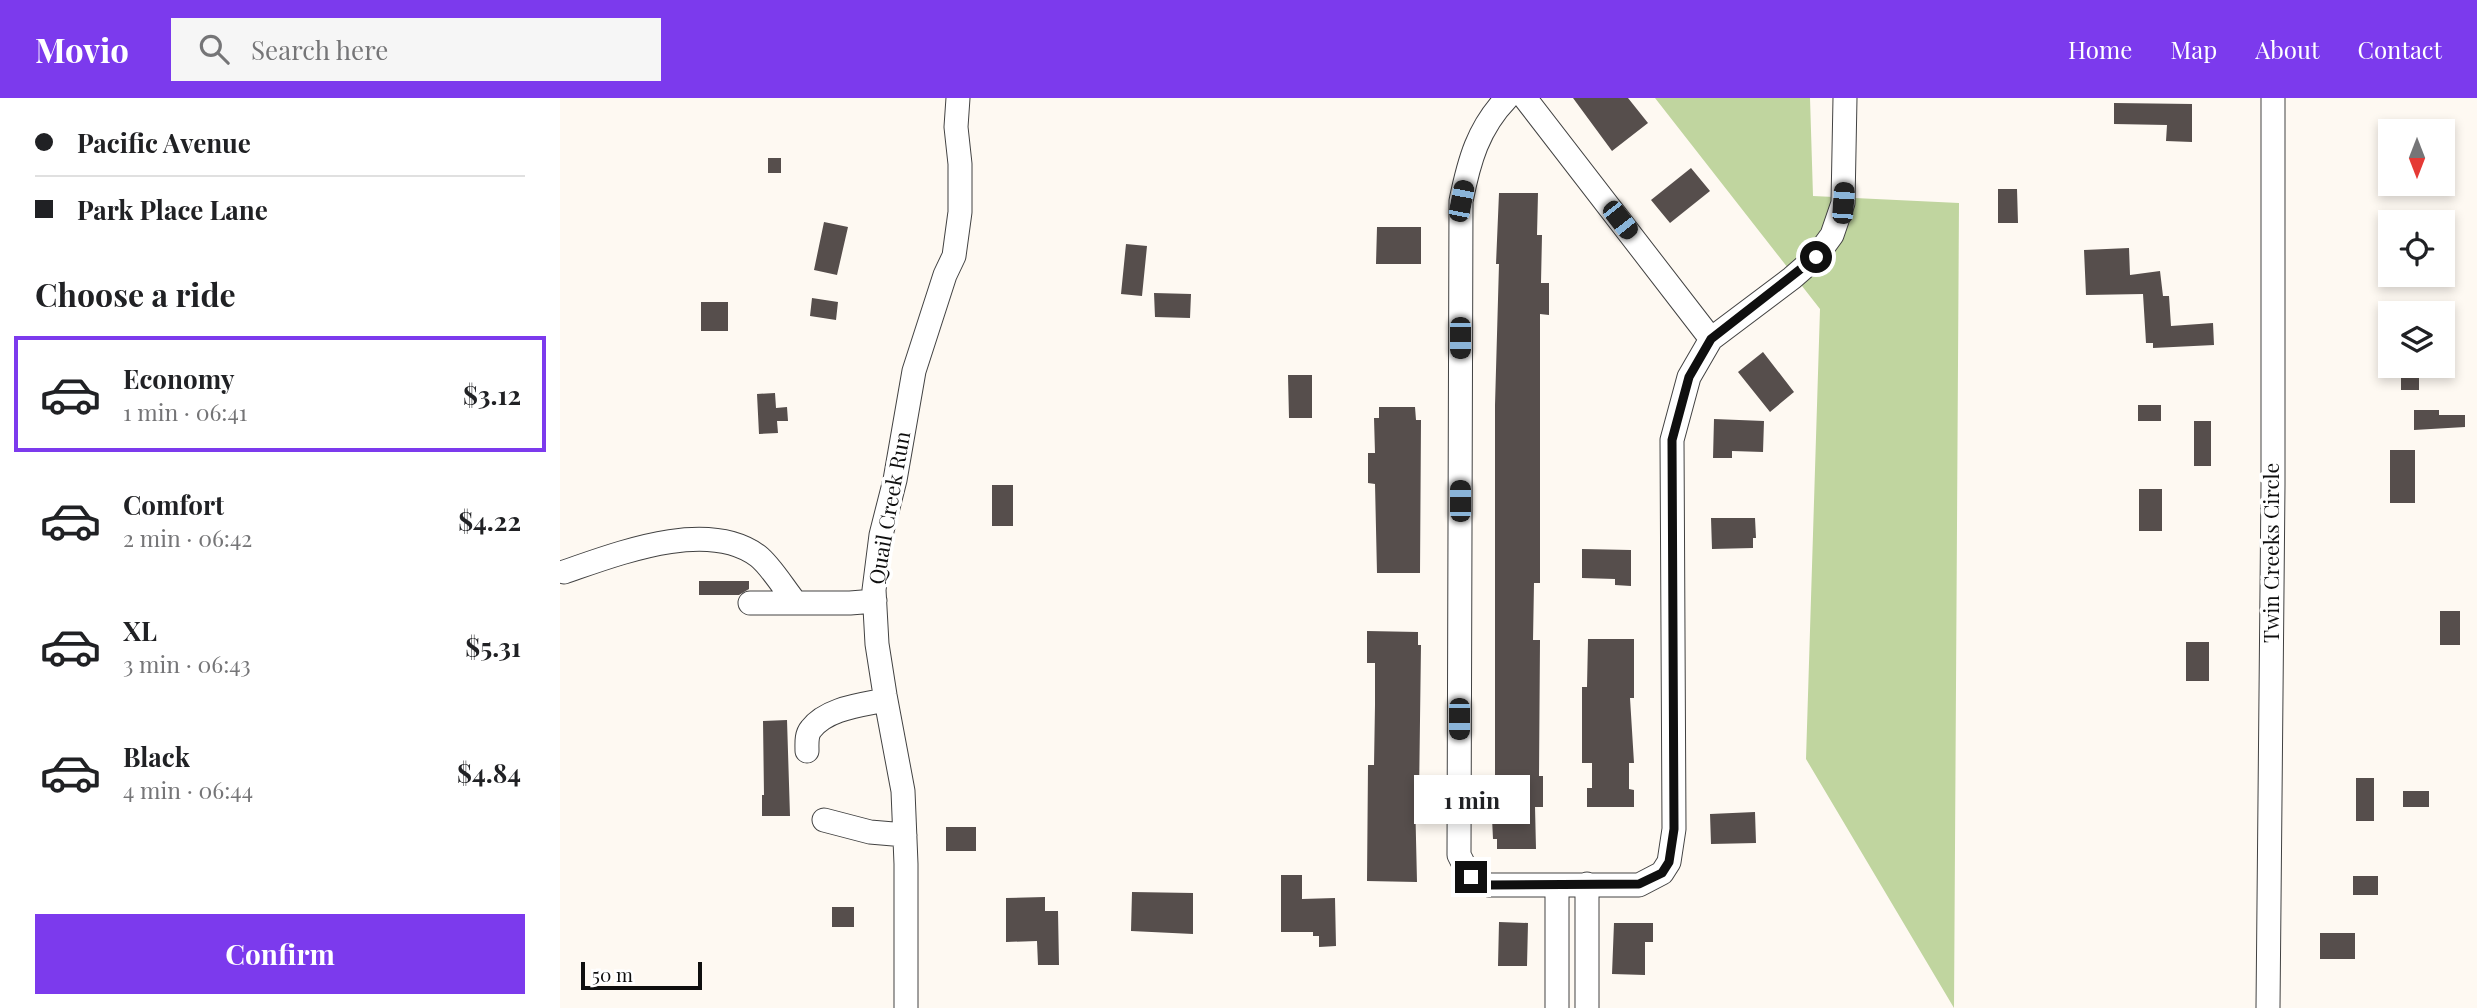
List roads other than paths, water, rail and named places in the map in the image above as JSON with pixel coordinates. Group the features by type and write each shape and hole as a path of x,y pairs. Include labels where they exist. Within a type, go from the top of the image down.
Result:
{"street":[{"name":"Quail Creek Run","path":"906,1008 903,791 877,644 876,570 914,371 944,275 954,256 960,212 960,164 956,127 958,98"},
{"path":"1507,98 1489,116 1468,162 1461,201 1459,855 1471,877 1489,885 1639,884 1662,873 1669,862 1674,829 1672,440 1689,377 1711,339 1792,278 1816,257 1832,235 1843,203 1845,98"},
{"path":"1525,98 1711,339"},
{"name":"Twin Creeks Circle","path":"2268,1008 2273,485 2273,98"},
{"path":"564,572 668,540 703,539 732,544 758,556 796,603"},
{"path":"750,603 875,601"},
{"path":"807,751 810,729 818,723 850,707 886,700"},
{"path":"824,820 870,832 905,835"},
{"path":"1556,884 1557,1008"},
{"path":"1587,884 1587,1008"}]}
